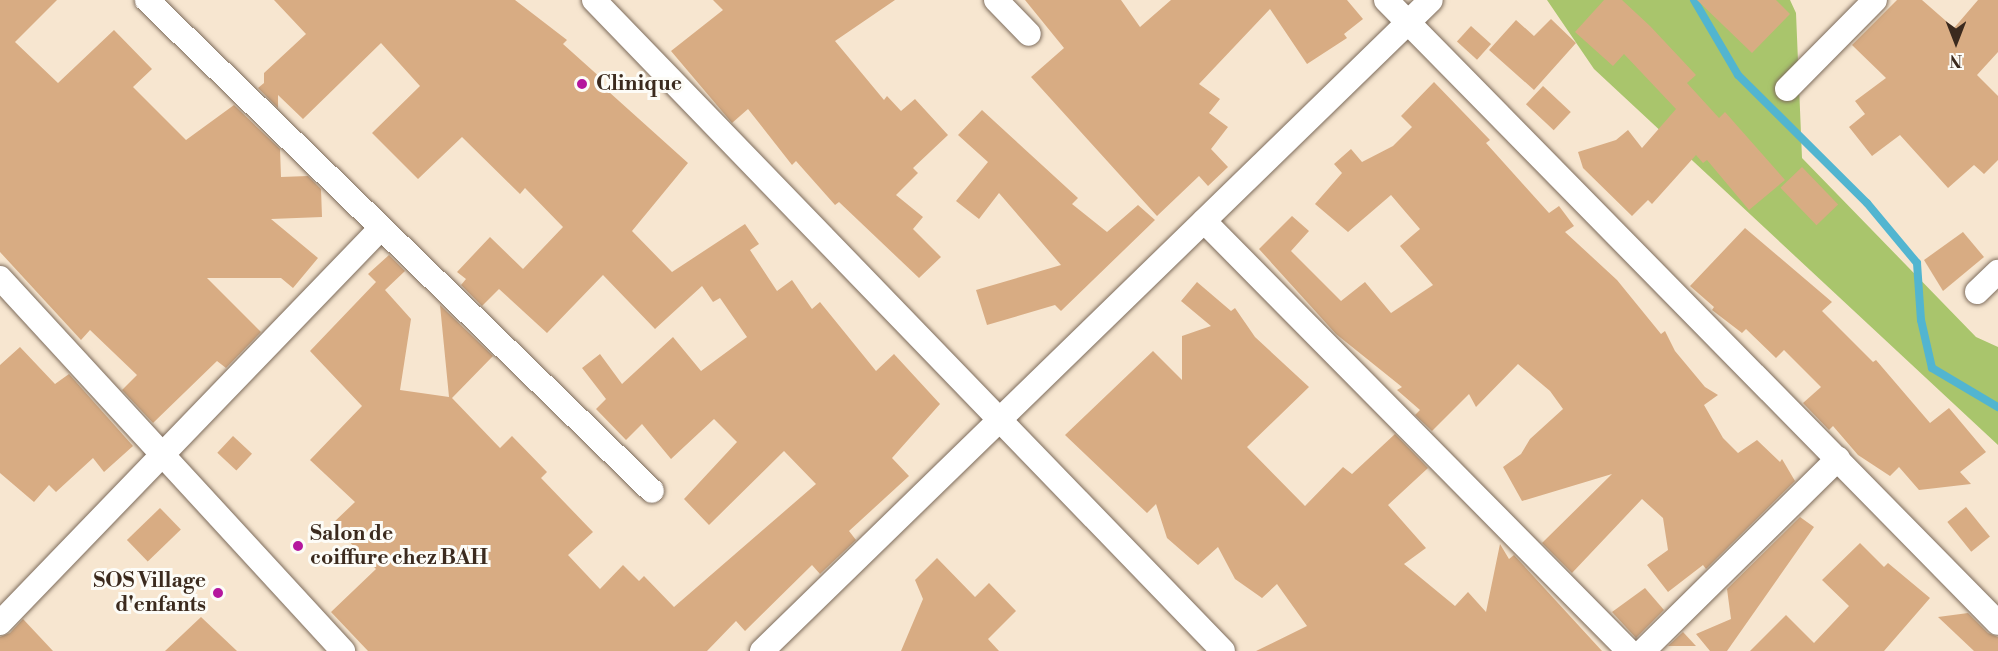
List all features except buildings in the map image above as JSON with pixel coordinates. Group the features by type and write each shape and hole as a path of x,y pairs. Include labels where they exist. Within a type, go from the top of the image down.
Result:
{"street":[{"path":"147,0 652,491"},
{"path":"594,0 1223,651"},
{"path":"996,0 1029,34"},
{"path":"1386,0 1998,623"},
{"path":"762,651 1431,0"},
{"path":"1787,89 1875,0"},
{"path":"1204,221 1629,651"},
{"path":"0,623 381,228"},
{"path":"1977,292 1998,272"},
{"path":"0,278 162,457 343,651"},
{"path":"1643,651 1838,459"}],"green space":[{"path":"1547,0 1790,0 1796,13 1802,158 1976,337 1998,347 1998,445 1594,69"}],"waterway":[{"path":"1694,0 1738,75 1867,203 1917,263 1921,320 1932,368 1998,407"}],"place":[{"name":"Clinique","path":"582,84"},
{"name":"Salon de coiffure chez BAH","path":"298,546"},
{"name":"SOS Village d'enfants","path":"218,593"}]}
